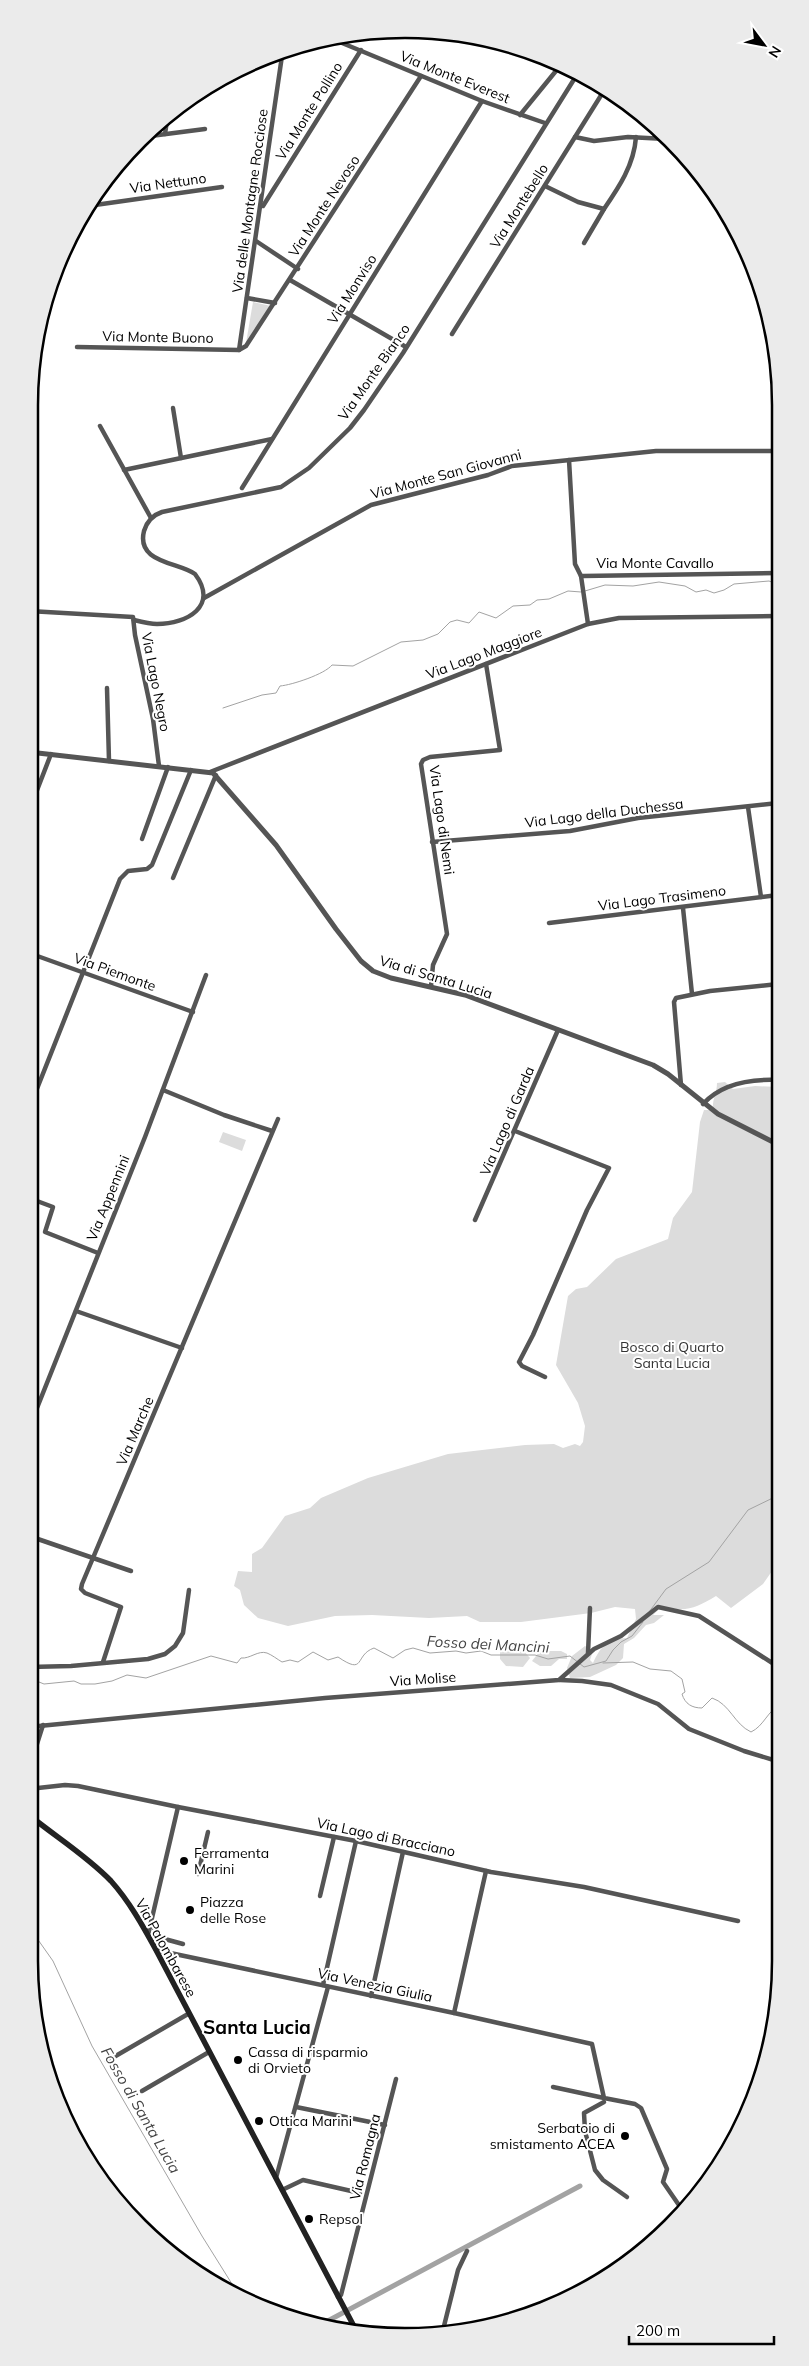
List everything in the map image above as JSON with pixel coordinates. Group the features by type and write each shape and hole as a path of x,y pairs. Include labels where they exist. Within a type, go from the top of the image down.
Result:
{"main road":[{"name":"Via Palombarese","path":"38,1822 81,1854 110,1880 128,1902 156,1950 353,2324"}],"street":[{"name":"Via Monte Everest","path":"344,43 482,101 545,124"},
{"name":"Via Monte Pollino","path":"261,209 361,50"},
{"name":"Via delle Montagne Rocciose","path":"242,349 247,298 282,59"},
{"path":"520,114 556,70"},
{"name":"Via Monte Nevoso","path":"242,349 298,268 421,76"},
{"name":"Via Monte Bianco","path":"151,518 162,512 277,489 294,480 320,459 357,420 406,347 574,79"},
{"name":"Via Montebello","path":"452,334 601,95"},
{"name":"Via Monviso","path":"242,488 482,101"},
{"path":"165,134 166,126"},
{"path":"156,135 205,129"},
{"path":"575,137 594,141 636,137 657,138"},
{"path":"584,243 626,174 634,152 636,137"},
{"path":"545,186 581,203 604,210"},
{"name":"Via Nettuno","path":"97,205 222,187"},
{"path":"256,241 298,268"},
{"path":"290,280 406,347"},
{"path":"247,298 275,303"},
{"name":"Via Monte Buono","path":"77,347 242,349"},
{"path":"173,408 181,458"},
{"path":"100,426 151,518 144,532 143,542 146,549 157,559 195,574 204,598 202,606 198,611 178,620 158,624 134,620"},
{"path":"124,470 272,439"},
{"name":"Via Monte San Giovanni","path":"204,598 374,504 488,475 512,466 656,451 772,451"},
{"path":"568,460 575,564 581,576"},
{"name":"Via Monte Cavallo","path":"588,624 581,576 772,573"},
{"name":"Via Lago Negro","path":"38,612 81,616 129,616 134,620 134,635 153,719 159,766"},
{"name":"Via Lago Maggiore","path":"210,772 588,624 619,618 772,616"},
{"name":"Via Lago di Nemi","path":"431,986 433,965 447,934 421,768 423,760 430,756 500,750 486,664"},
{"path":"107,688 110,761"},
{"name":"Via di Santa Lucia","path":"38,753 210,772 216,775 280,851 316,902 364,964 373,971 385,976 466,995 658,1067 718,1114 772,1141"},
{"path":"38,788 51,754"},
{"path":"142,839 168,768"},
{"path":"38,1087 85,973 120,879 128,871 146,869 152,865 191,770"},
{"path":"174,878 216,775"},
{"name":"Via Lago della Duchessa","path":"432,842 570,831 638,818 772,803"},
{"path":"748,807 760,897"},
{"name":"Via Lago Trasimeno","path":"549,923 772,896"},
{"path":"683,908 692,994"},
{"name":"Via Piemonte","path":"38,956 193,1012"},
{"name":"Via Appennini","path":"38,1406 163,1090 206,975"},
{"path":"681,1085 674,1002 679,996 772,985"},
{"name":"Via Lago di Garda","path":"475,1220 558,1030"},
{"path":"703,1104 714,1093 731,1086 760,1080 772,1080"},
{"path":"163,1090 224,1115 272,1131"},
{"name":"Via Marche","path":"103,1662 108,1641 121,1608 116,1604 88,1595 82,1591 82,1584 278,1119"},
{"path":"515,1131 609,1168 587,1210 533,1335 519,1362 522,1366 544,1377"},
{"path":"38,1201 53,1207 45,1232 98,1253"},
{"path":"76,1311 182,1348"},
{"path":"38,1539 132,1571"},
{"path":"38,1667 71,1666 155,1658 171,1650 179,1642 184,1630 189,1590"},
{"path":"588,1653 590,1608"},
{"path":"559,1680 599,1645 621,1636 658,1608 699,1616 772,1663"},
{"name":"Via Molise","path":"38,1726 326,1698 559,1680 582,1680 617,1688 658,1704 689,1729 744,1751 772,1760"},
{"path":"38,1741 43,1725"},
{"name":"Via Lago di Bracciano","path":"38,1788 73,1785 356,1841 486,1871 584,1887 738,1921"},
{"path":"148,1935 178,1807"},
{"path":"198,1874 208,1832"},
{"path":"320,1896 334,1837"},
{"path":"276,2178 296,2107 325,1986 356,1841"},
{"path":"371,1996 403,1852"},
{"path":"454,2013 486,1871"},
{"path":"151,1924 161,1938 183,1944"},
{"name":"Via Venezia Giulia","path":"156,1950 454,2013 589,2044 594,2049 604,2100"},
{"path":"108,2061 188,2014"},
{"path":"142,2091 209,2052"},
{"name":"Via Romagna","path":"338,2297 341,2295 396,2079"},
{"path":"553,2086 604,2100 635,2104 641,2108 667,2169 663,2182 678,2205"},
{"path":"604,2100 584,2113 585,2130 596,2172 627,2197"},
{"path":"296,2107 385,2125"},
{"path":"282,2190 303,2180 360,2193"},
{"path":"444,2326 458,2270 466,2251"}],"green space":[{"path":"253,302 271,306 246,343"},
{"name":"Bosco di Quarto Santa Lucia","path":"725,1082 733,1089 755,1086 772,1087 772,1571 763,1584 731,1608 716,1596 690,1608 677,1609 662,1606 653,1615 664,1615 654,1623 646,1625 634,1638 624,1644 623,1658 616,1665 590,1677 570,1678 567,1668 572,1656 585,1646 593,1651 590,1660 593,1663 606,1644 614,1640 627,1638 636,1619 635,1609 615,1607 591,1613 521,1622 480,1622 467,1616 429,1618 372,1615 335,1616 288,1626 258,1618 244,1605 240,1590 234,1586 238,1571 252,1572 252,1554 262,1548 285,1516 310,1508 321,1498 368,1478 448,1454 525,1445 554,1444 563,1448 575,1444 580,1446 583,1442 585,1426 578,1403 556,1365 568,1296 576,1289 587,1287 616,1259 668,1239 673,1218 692,1192 700,1122 704,1110 713,1110 717,1083"},
{"path":"223,1132 246,1140 242,1151 219,1142"},
{"path":"515,1641 530,1658 523,1667 506,1666 500,1659 500,1649"},
{"path":"540,1651 561,1651 567,1654 567,1659 559,1659 551,1666 540,1666 532,1661"}],"waterway":[{"path":"585,591 605,585 633,586 659,582 685,586 696,592 706,590 714,593 734,584 772,582"},
{"path":"223,708 262,695 276,693 280,686 308,679 323,672 332,665 353,666 401,642 423,640 438,634 450,622 457,620 469,623 479,612 496,618 513,606 530,605 537,600 549,599 568,591 581,592"},
{"name":"Fosso dei Mancini","path":"649,1612 666,1589 709,1562 748,1510 772,1498"},
{"name":"Fosso dei Mancini","path":"38,1682 44,1684 74,1681 81,1684 95,1684 112,1681 127,1675 146,1678 211,1656 237,1663 241,1658 264,1652 282,1662 290,1660 298,1662 313,1652 328,1660 338,1657 353,1665 374,1648 393,1658 405,1650 413,1648 430,1653 481,1651 491,1655 535,1655 548,1659 570,1656 584,1667 606,1661 613,1650 621,1642 632,1636 643,1622"},
{"path":"603,1663 633,1662 650,1669 671,1671 682,1679 685,1692 682,1694 689,1705 702,1708 712,1698 723,1705 740,1724 751,1732 759,1726 772,1710"},
{"name":"Fosso di Santa Lucia","path":"38,1940 53,1961 92,2046 202,2236 233,2286"},
{"path":"329,2320 580,2186"}],"place":[{"name":"Ferramenta Marini","path":"184,1861"},
{"name":"Piazza delle Rose","path":"190,1910"},
{"name":"Cassa di risparmio di Orvieto","path":"238,2060"},
{"name":"Ottica Marini","path":"259,2121"},
{"name":"Serbatoio di smistamento ACEA","path":"625,2136"},
{"name":"Repsol","path":"309,2219"}],"district":[{"name":"Santa Lucia","path":"257,2027"}]}
